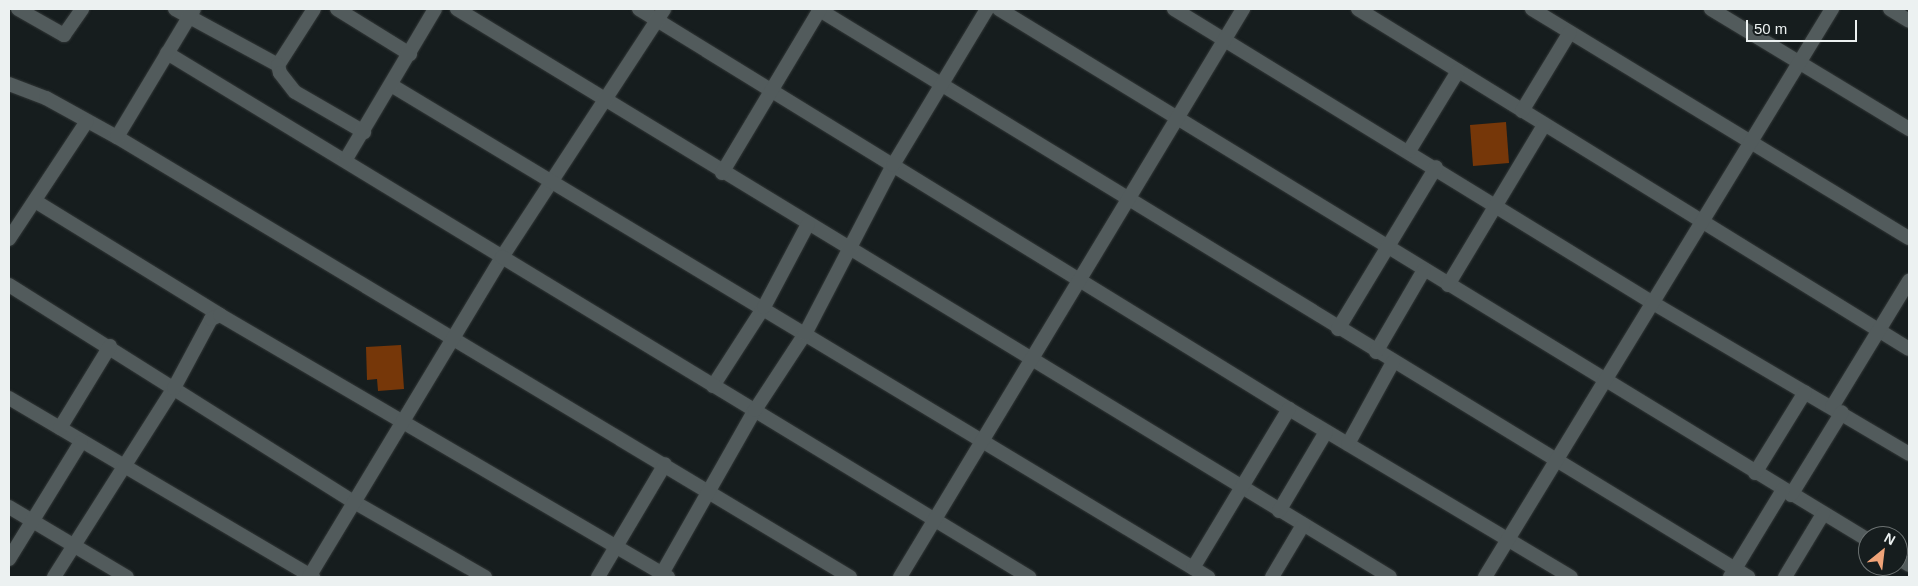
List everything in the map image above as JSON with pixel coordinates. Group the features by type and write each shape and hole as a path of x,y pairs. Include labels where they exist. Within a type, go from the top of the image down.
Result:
{"street":[{"path":"18,9 64,35 82,9"},
{"path":"175,9 191,13 278,65 285,83 295,92 364,132"},
{"path":"278,65 314,9"},
{"path":"337,9 410,54"},
{"path":"346,160 410,54 434,9"},
{"path":"457,9 722,173 1032,358 1303,526 1390,577"},
{"path":"639,9 660,14 771,91 1288,409 1571,577"},
{"path":"722,173 819,9 943,82 1338,329 1557,459 1733,573 1748,577"},
{"path":"35,201 220,315 617,545 663,576 755,410 804,334 893,165 987,9"},
{"path":"1000,9 1387,248 1858,534"},
{"path":"1174,9 1410,151 1653,303 1909,454"},
{"path":"900,577 1129,197 1178,120 1243,9"},
{"path":"1358,9 1909,349"},
{"path":"1532,9 1750,144 1909,238"},
{"path":"1711,9 1909,129"},
{"path":"1485,577 1832,9"},
{"path":"1890,9 1909,21"},
{"path":"117,137 191,13"},
{"path":"9,398 311,577 354,502 502,257 606,102 660,14"},
{"path":"1522,111 1570,32"},
{"path":"167,53 346,160 713,386 935,518 1029,577"},
{"path":"1410,151 1458,71"},
{"path":"9,84 88,121 117,137 665,464 850,577"},
{"path":"391,85 554,180 764,307 804,334 980,442 1208,577"},
{"path":"9,240 88,121"},
{"path":"1448,285 1544,125"},
{"path":"1338,329 1436,167"},
{"path":"713,386 764,307 808,224"},
{"path":"1376,352 1424,270"},
{"path":"1733,573 1787,492 1837,410 1909,281"},
{"path":"9,285 110,346 354,502 485,577"},
{"path":"54,577 125,468 174,388 211,318 220,315"},
{"path":"60,428 110,346"},
{"path":"1348,444 1393,362"},
{"path":"1755,473 1805,392"},
{"path":"1193,568 1288,409"},
{"path":"1279,511 1326,432"},
{"path":"9,559 81,442"},
{"path":"598,577 665,464"},
{"path":"9,507 127,577"},
{"path":"1785,577 1823,514"},
{"path":"1272,577 1303,526"}],"building":[{"path":"1506,122 1509,163 1473,166 1470,125"},
{"path":"401,345 404,389 378,391 377,379 367,380 366,347"}]}
